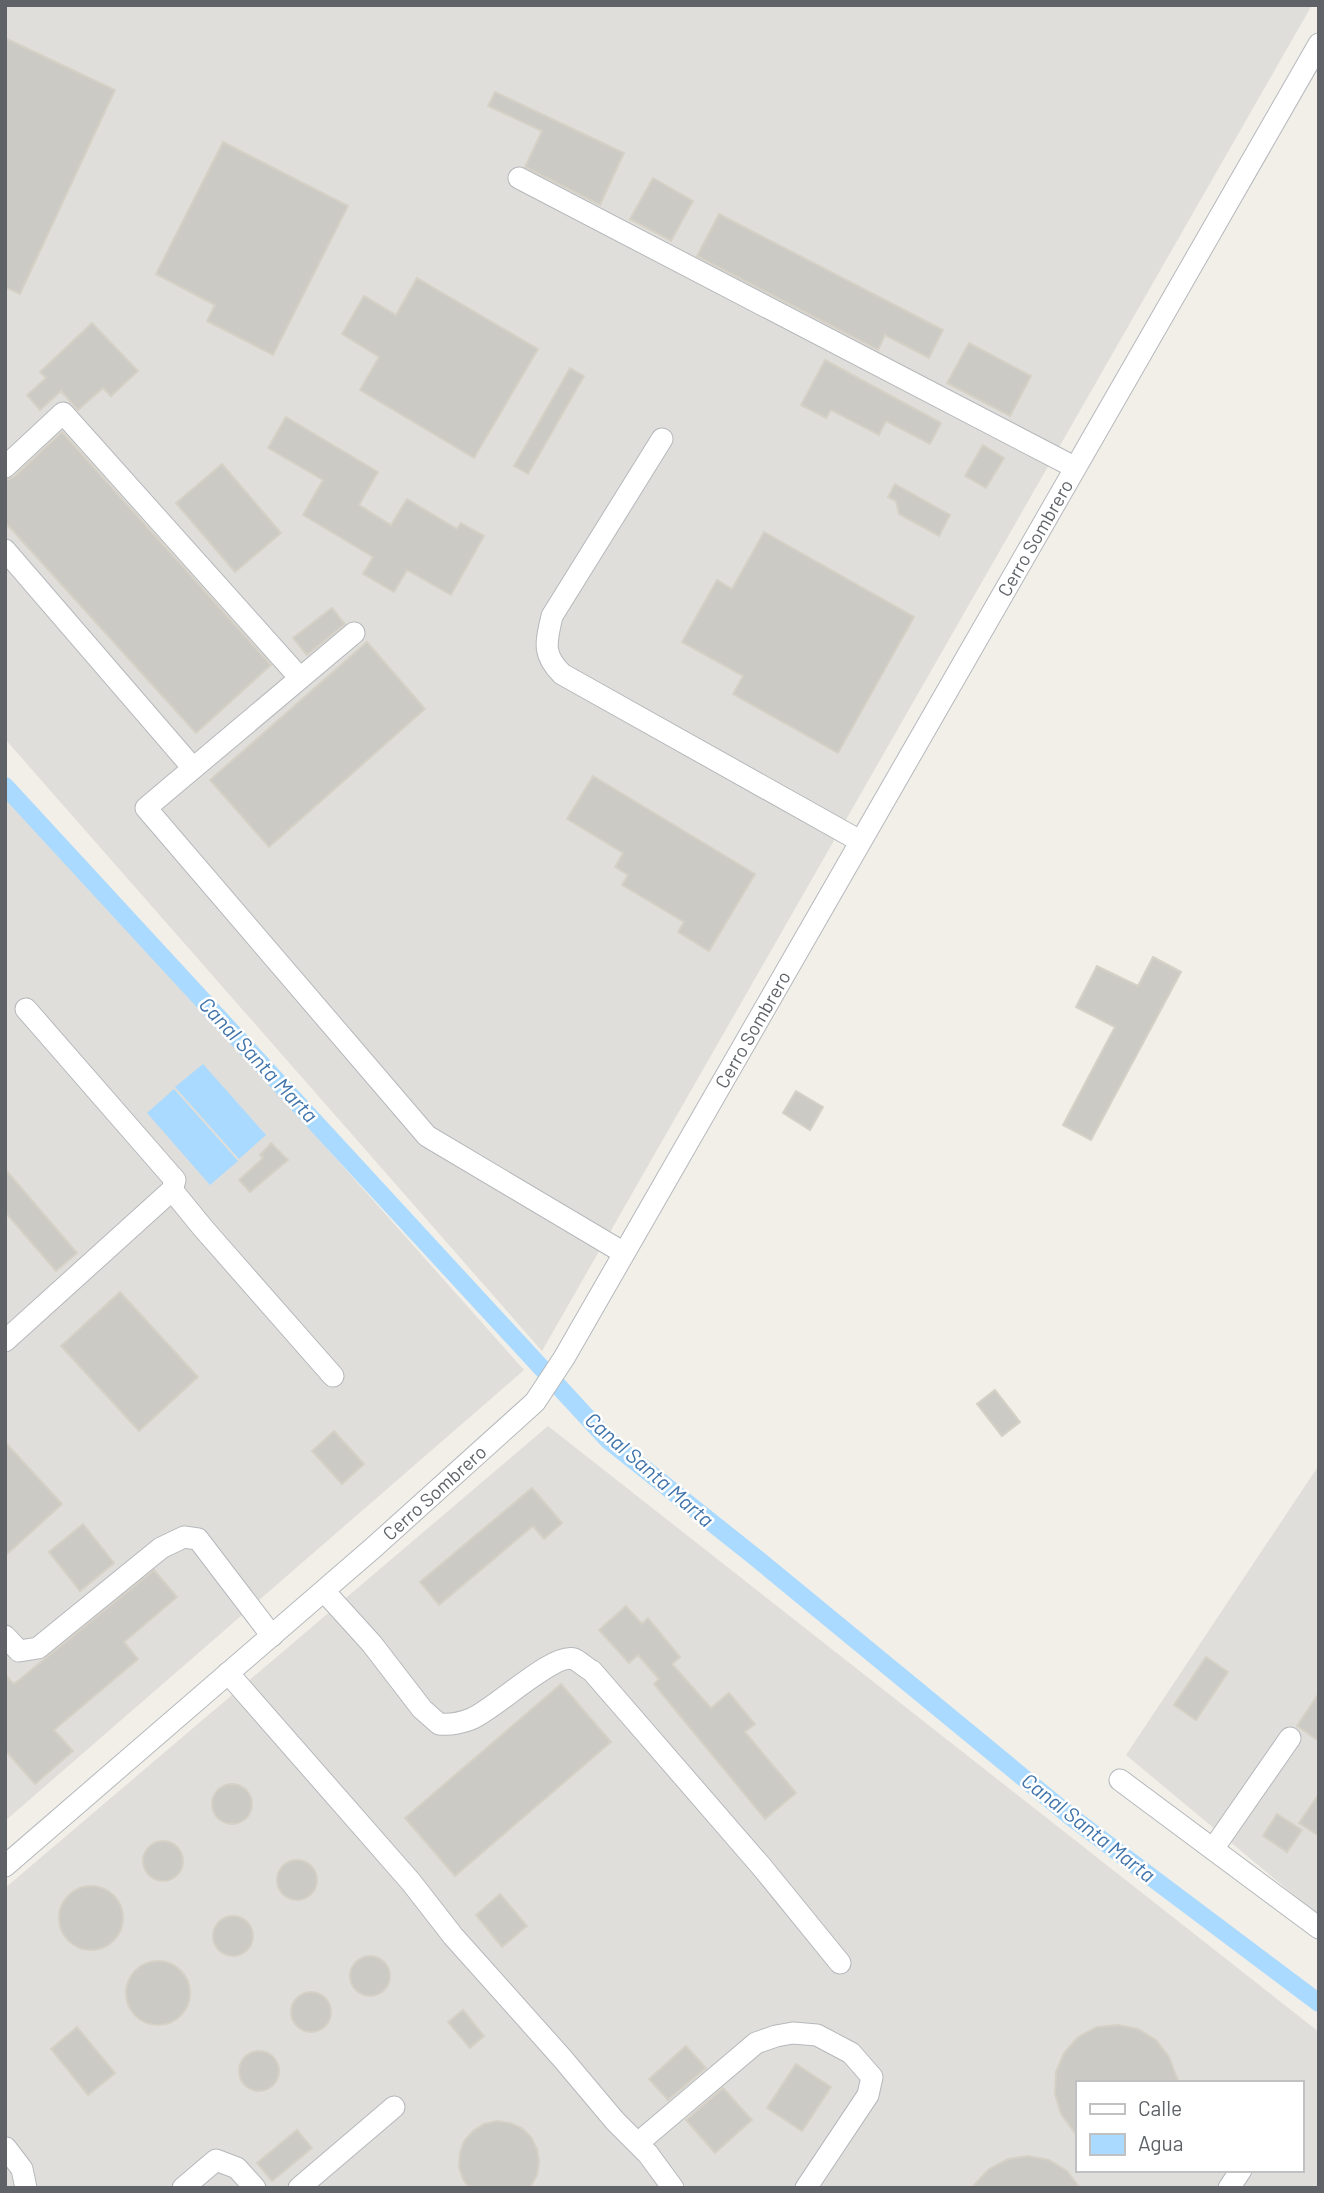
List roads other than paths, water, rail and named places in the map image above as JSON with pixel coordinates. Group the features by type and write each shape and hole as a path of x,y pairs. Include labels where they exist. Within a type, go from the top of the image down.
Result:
{"street":[{"name":"Cerro Sombrero","path":"5,1866 324,1591 535,1402 559,1366 1319,44"},
{"path":"519,178 1074,467"},
{"path":"5,467 63,413 300,678"},
{"path":"662,439 552,617 547,653 551,663 562,674 860,841"},
{"path":"5,550 193,768"},
{"path":"354,633 146,808 427,1136 624,1253"},
{"path":"5,1341 172,1190 175,1180 26,1009"},
{"path":"172,1190 333,1376"},
{"path":"5,1636 19,1651 38,1648 160,1548 184,1537 198,1539 272,1636"},
{"path":"324,1591 372,1644 422,1709 439,1724 449,1725 473,1719 563,1659 574,1659 592,1671 761,1866 840,1963"},
{"path":"229,1673 411,1882 453,1936 648,2154 673,2188"},
{"path":"1213,1849 1290,1738"},
{"path":"1120,1780 1319,1928"},
{"path":"638,2143 756,2043 793,2033 817,2035 851,2053 873,2077 868,2095 806,2188"},
{"path":"299,2188 394,2107"},
{"path":"6,2148 22,2169 26,2188"},
{"path":"183,2188 216,2160 237,2168 255,2188"},
{"path":"1229,2188 1240,2172"}],"water":[{"path":"203,1064 266,1135 239,1159 175,1087"},
{"path":"174,1089 238,1161 210,1185 147,1113"}],"waterway":[{"name":"Canal Santa Marta","path":"5,786 608,1440 1070,1816 1319,2003"}]}
